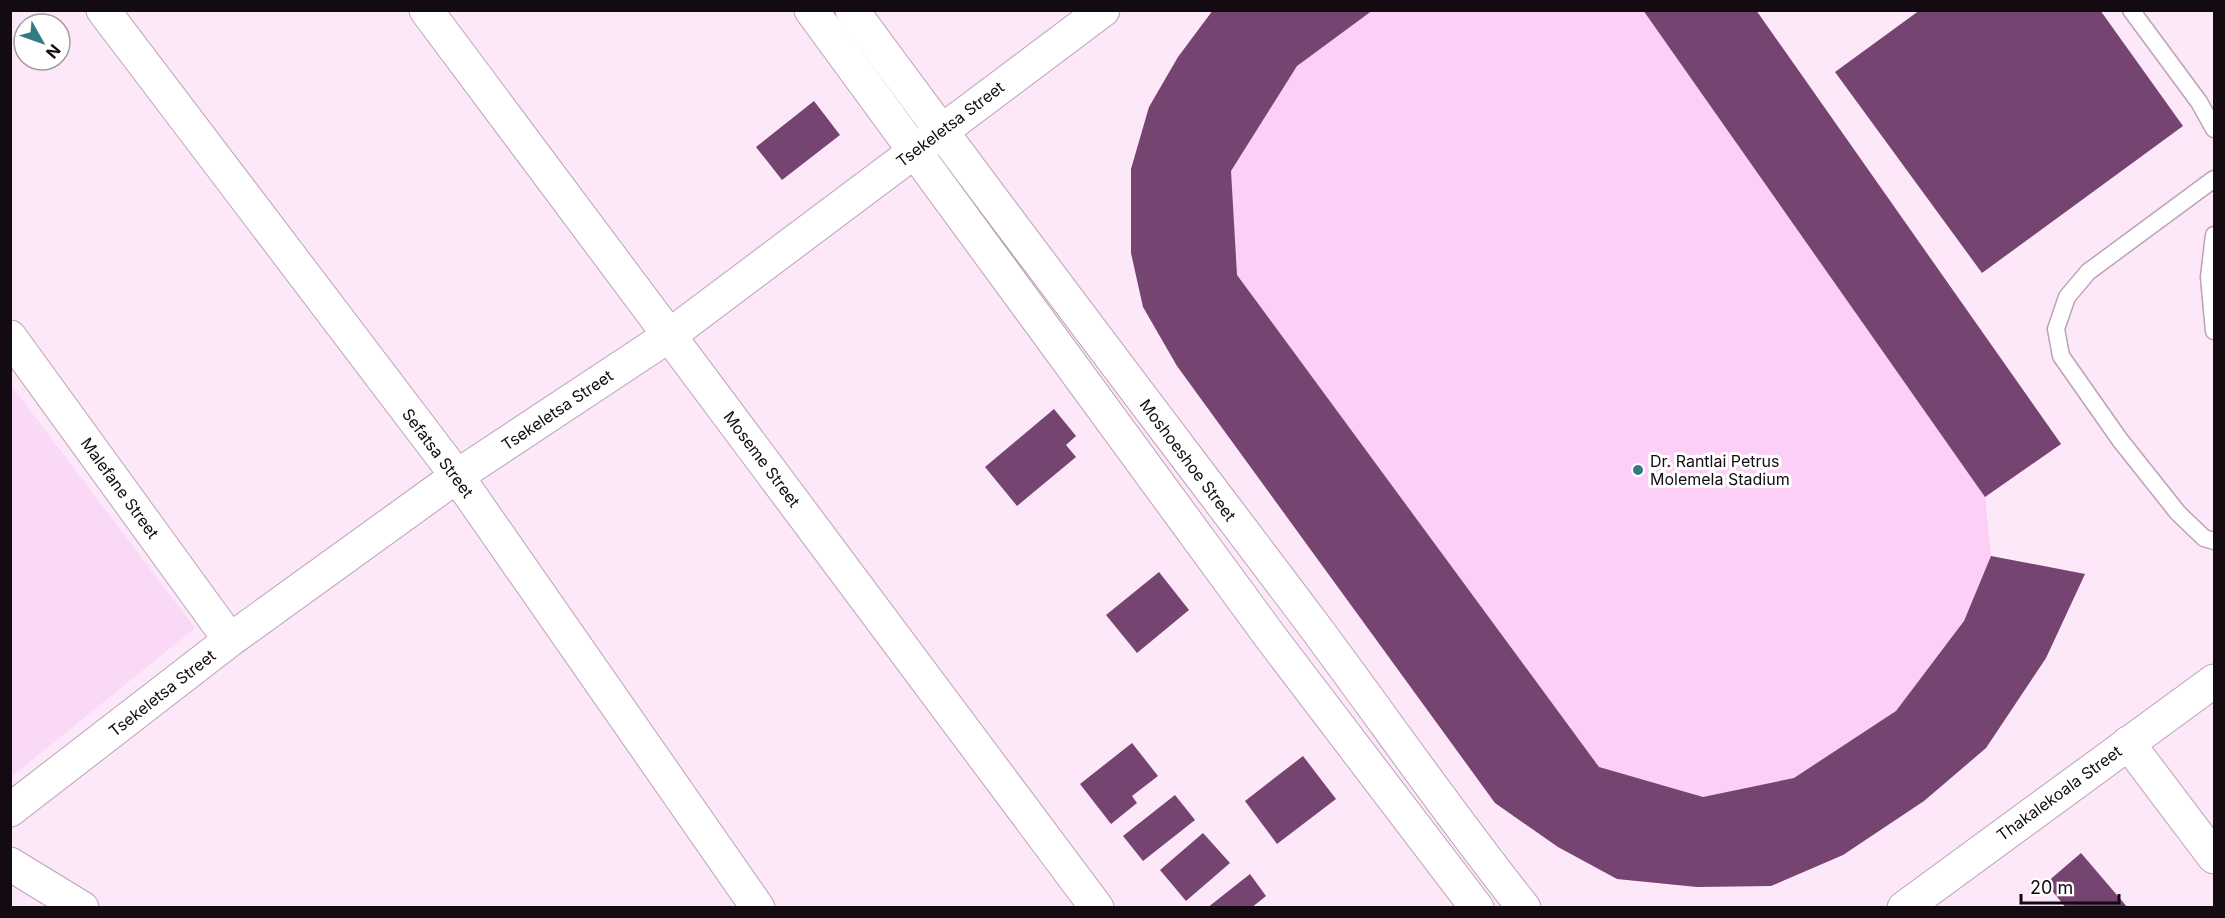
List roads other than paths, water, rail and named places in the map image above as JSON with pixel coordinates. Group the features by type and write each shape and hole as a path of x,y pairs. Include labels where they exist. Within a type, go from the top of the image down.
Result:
{"street":[{"name":"Sefatsa Street","path":"103,10 457,477 758,908"},
{"name":"Moseme Street","path":"426,10 1096,908"},
{"name":"Moshoeshoe Street","path":"811,10 928,141 1524,908"},
{"name":"Moshoeshoe Street","path":"852,10 928,141 1265,629 1477,908"},
{"name":"Tsekeletsa Street","path":"10,810 231,640 457,477 670,335 1103,10"},
{"name":"Malefane Street","path":"10,337 231,640"},
{"name":"Thakalekoala Street","path":"1904,908 2214,681"},
{"path":"2128,743 2214,856"},
{"path":"10,864 82,908"}],"lane":[{"path":"2131,10 2199,102 2214,129"},
{"path":"2214,180 2088,272 2067,297 2056,329 2061,356 2120,440 2178,513 2204,538 2214,541"},
{"path":"2214,235 2209,277 2214,331"}],"place":[{"name":"Dr. Rantlai Petrus Molemela Stadium","path":"1638,470"}]}
